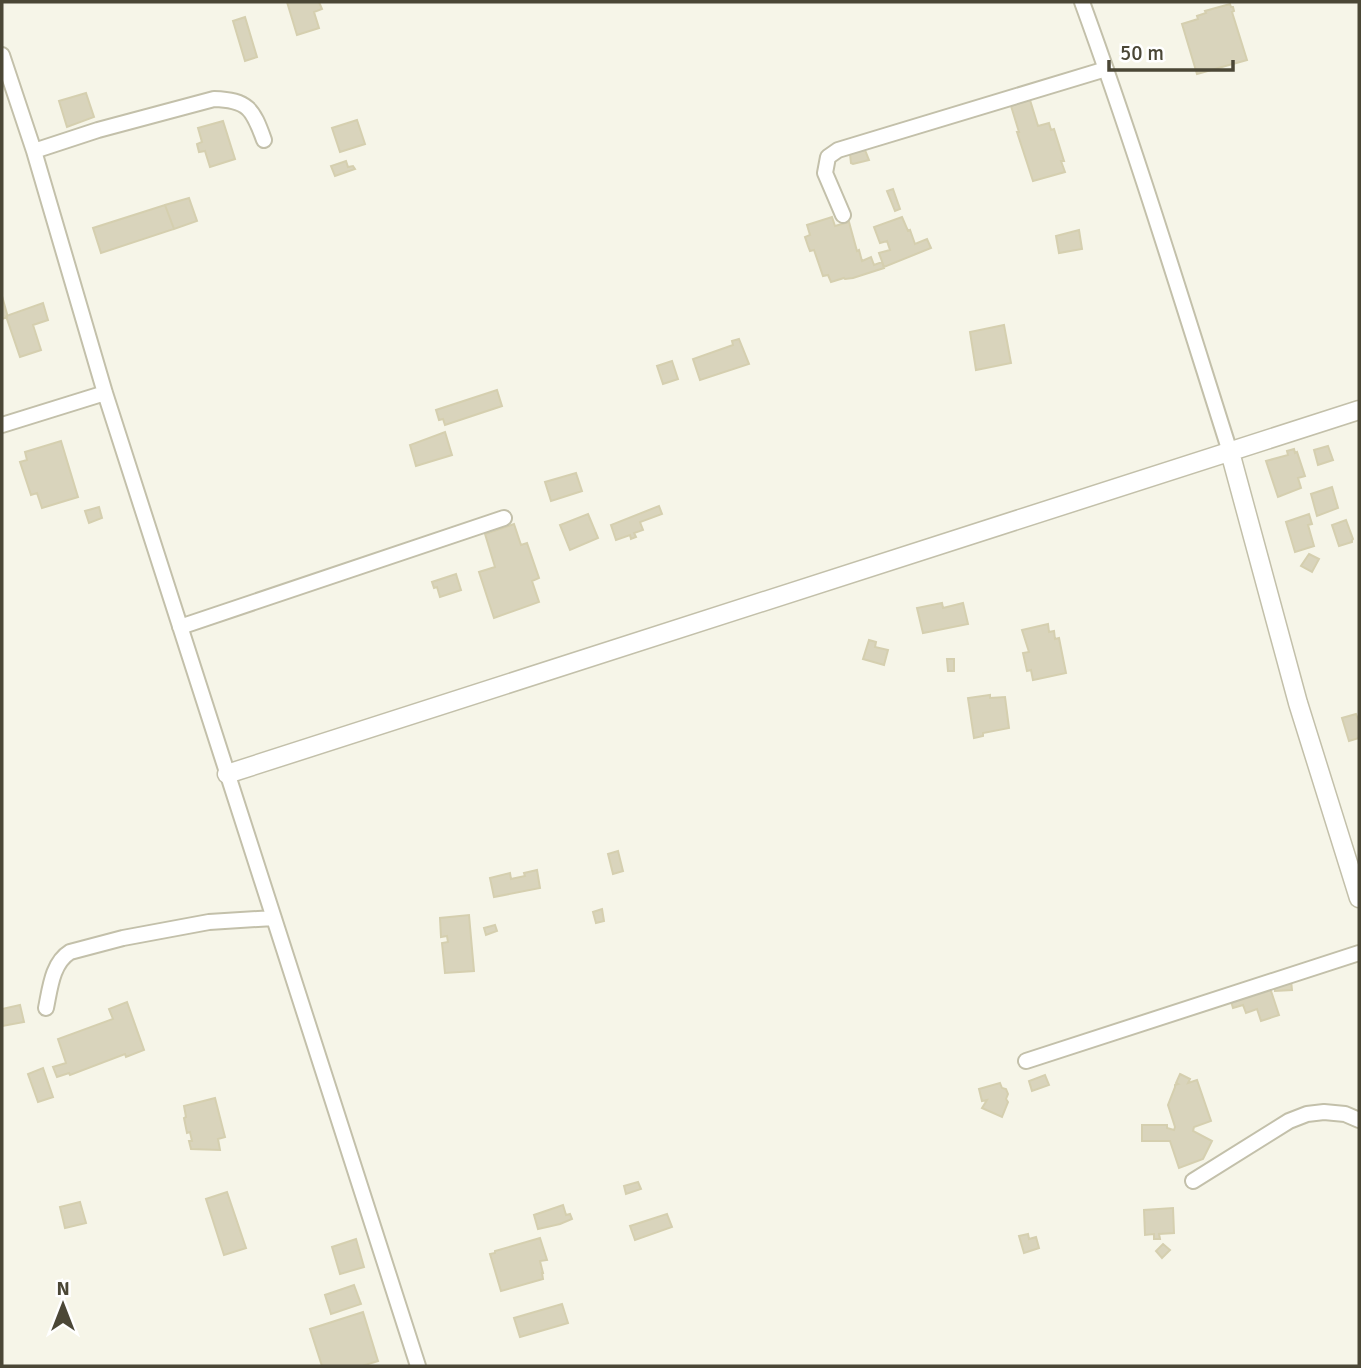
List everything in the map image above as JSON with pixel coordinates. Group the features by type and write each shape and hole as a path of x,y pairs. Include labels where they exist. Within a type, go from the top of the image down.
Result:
{"street":[{"path":"1082,2 1230,452 1298,703 1359,898"},
{"path":"2,55 34,151 105,393 418,1366"},
{"path":"843,215 825,173 828,157 838,150 1106,69"},
{"path":"34,151 98,130 214,99 231,99 244,104 256,117 264,140"},
{"path":"2,425 105,393"},
{"path":"227,774 1359,410"},
{"path":"180,627 505,518"},
{"path":"46,1008 57,965 63,956 70,952 123,938 209,922 274,918"},
{"path":"1026,1061 1359,953"},
{"path":"1193,1181 1289,1121 1307,1114 1345,1114 1359,1121"}],"building":[{"path":"287,2 319,2 322,9 314,12 319,28 297,35"},
{"path":"1230,4 1247,60 1197,74 1182,24 1198,19 1197,16 1206,13 1205,11"},
{"path":"245,17 257,57 245,61 233,21"},
{"path":"86,93 94,117 67,127 59,101"},
{"path":"1030,100 1038,126 1049,123 1051,130 1054,129 1065,172 1033,181 1011,106"},
{"path":"357,120 365,144 340,152 332,128"},
{"path":"223,121 235,159 210,167 205,151 199,152 197,144 202,142 198,128"},
{"path":"865,150 869,160 851,163 850,154"},
{"path":"346,161 348,167 353,166 355,169 335,176 331,166"},
{"path":"893,189 900,209 895,211 887,191"},
{"path":"189,198 197,221 174,229 165,205"},
{"path":"165,205 174,229 101,253 93,228"},
{"path":"832,217 835,226 849,222 862,261 871,257 874,265 882,262 884,268 831,282 828,275 823,276 814,250 810,251 805,237 810,235 807,225"},
{"path":"902,217 915,244 927,239 931,248 884,267 879,253 890,250 887,241 880,243 874,227"},
{"path":"1079,230 1082,249 1059,253 1056,236"},
{"path":"2,296 7,317 2,319"},
{"path":"43,303 48,320 33,325 41,350 20,357 6,316"},
{"path":"1004,325 1011,363 976,370 970,332"},
{"path":"739,339 749,364 700,380 693,359 733,345 732,341"},
{"path":"672,361 678,379 663,384 657,366"},
{"path":"497,390 502,406 445,425 443,419 439,420 436,410"},
{"path":"445,432 452,455 416,466 410,445"},
{"path":"61,441 78,497 42,508 37,493 31,495 20,462 27,460 25,452"},
{"path":"1328,446 1333,460 1318,465 1314,450"},
{"path":"1294,449 1305,476 1298,478 1301,488 1278,497 1266,461 1288,455 1287,451"},
{"path":"576,473 582,491 551,501 545,482"},
{"path":"1332,487 1338,508 1317,516 1311,494"},
{"path":"659,506 662,514 640,522 643,530 634,533 636,537 631,539 630,535 616,540 611,525"},
{"path":"99,507 102,518 89,523 85,511"},
{"path":"588,514 598,538 570,550 560,525"},
{"path":"1309,514 1312,524 1308,525 1314,546 1295,552 1286,522"},
{"path":"1346,520 1353,539 1352,542 1339,546 1332,525"},
{"path":"514,524 521,545 527,543 539,578 532,581 539,602 494,618 479,572 495,567 485,534"},
{"path":"1309,554 1319,559 1312,572 1301,566"},
{"path":"456,574 461,590 440,597 432,582"},
{"path":"942,603 943,608 963,603 968,624 923,633 917,608"},
{"path":"1048,624 1049,632 1054,631 1055,639 1059,638 1066,673 1033,680 1031,670 1027,671 1023,653 1029,652 1022,630"},
{"path":"869,640 876,642 875,647 888,650 884,665 863,659"},
{"path":"947,659 954,659 954,671 948,671"},
{"path":"990,695 990,698 1005,697 1009,728 983,733 983,736 974,738 968,698"},
{"path":"1356,714 1359,738 1349,741 1342,718"},
{"path":"618,851 623,871 613,874 608,854"},
{"path":"537,870 540,888 494,897 490,878 510,873 511,879"},
{"path":"602,909 604,921 596,923 593,912"},
{"path":"469,915 474,971 445,973 442,943 448,942 447,936 441,937 440,918"},
{"path":"495,925 497,931 486,935 484,928"},
{"path":"1291,980 1292,990 1275,991 1275,982"},
{"path":"1269,985 1279,1015 1261,1021 1257,1009 1246,1013 1243,1005 1233,1008 1230,998"},
{"path":"127,1002 144,1050 57,1077 53,1067 66,1063 58,1039 113,1019 109,1009"},
{"path":"20,1005 24,1022 2,1026 2,1009"},
{"path":"43,1068 53,1097 38,1102 28,1074"},
{"path":"1180,1074 1190,1079 1188,1083 1197,1080 1211,1121 1194,1127 1193,1131 1212,1141 1203,1159 1179,1168 1170,1141 1142,1141 1142,1125 1167,1125 1167,1128 1174,1130 1168,1105"},
{"path":"1045,1075 1049,1085 1032,1091 1029,1081"},
{"path":"1000,1083 1008,1094 1002,1117 982,1108 987,1100 982,1101 979,1089"},
{"path":"215,1098 225,1137 218,1139 220,1150 191,1149 189,1141 192,1141 190,1132 187,1133 184,1106"},
{"path":"638,1182 641,1189 626,1194 624,1186"},
{"path":"227,1192 246,1248 224,1255 206,1199"},
{"path":"80,1202 86,1223 65,1228 60,1207"},
{"path":"563,1205 566,1215 570,1214 572,1219 538,1229 534,1215"},
{"path":"1173,1208 1174,1233 1159,1234 1160,1239 1154,1239 1154,1234 1145,1235 1144,1210"},
{"path":"667,1214 672,1227 635,1240 630,1226"},
{"path":"1028,1234 1029,1239 1036,1237 1039,1248 1024,1253 1019,1236"},
{"path":"540,1238 547,1260 540,1261 543,1279 501,1291 490,1254"},
{"path":"356,1239 364,1267 340,1274 332,1247"},
{"path":"1163,1244 1170,1250 1162,1258 1156,1251"},
{"path":"354,1285 361,1304 331,1314 325,1295"},
{"path":"562,1304 568,1323 520,1337 514,1318"},
{"path":"363,1312 378,1361 362,1366 322,1366 310,1329"}]}
